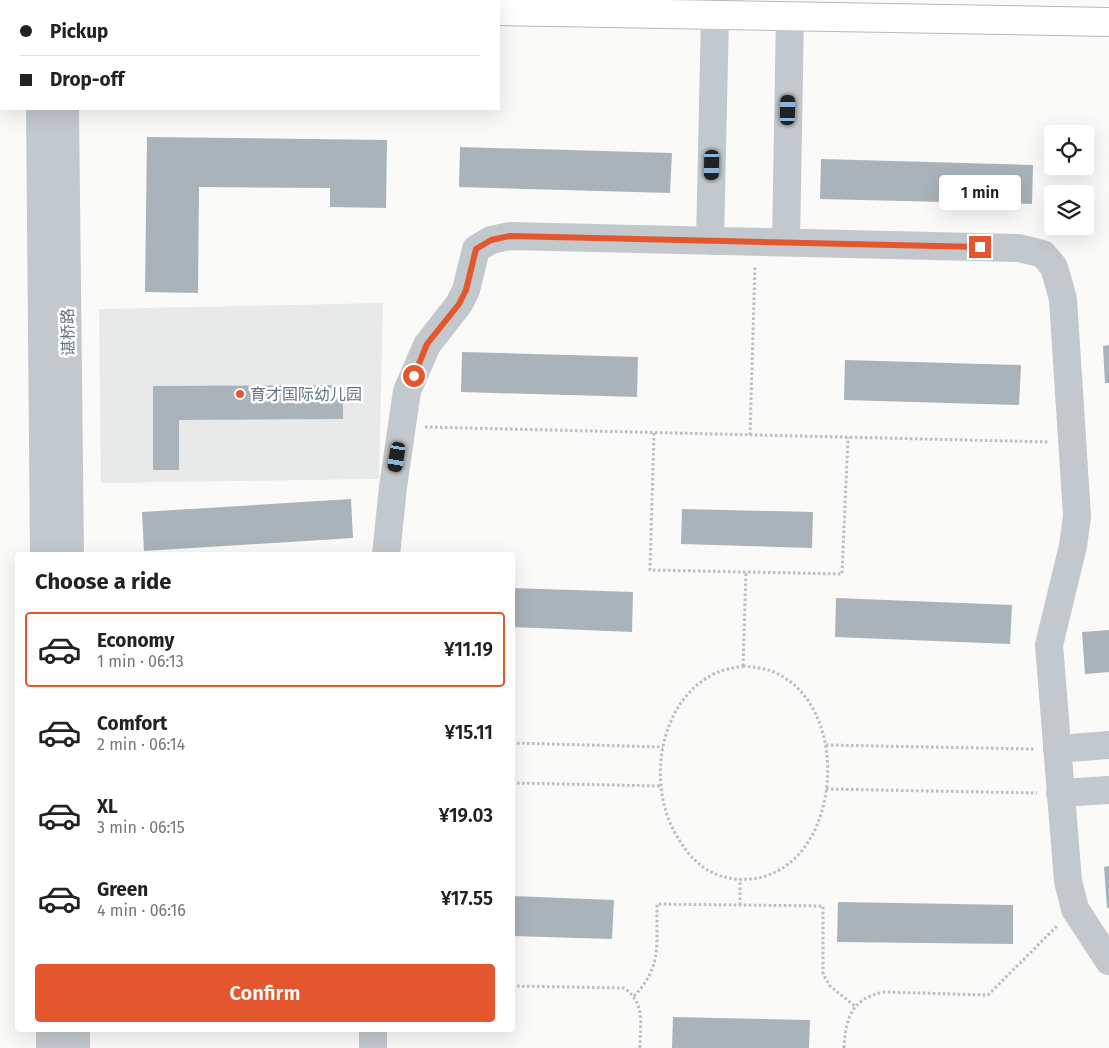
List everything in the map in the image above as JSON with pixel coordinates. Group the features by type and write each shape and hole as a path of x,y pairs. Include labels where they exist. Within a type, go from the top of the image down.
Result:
{"main road":[{"path":"500,11 1109,22"}],"street":[{"path":"710,241 715,15"},
{"path":"786,242 790,16"},
{"name":"谌桥路","path":"40,110 44,552"},
{"name":"谌桥路","path":"65,110 70,552"},
{"path":"386,552 393,487 408,391 427,344 459,304 466,290 476,249 491,240 510,236 786,242 1019,248 1043,254 1054,267 1063,299 1077,516 1074,546 1049,645 1068,881 1075,909 1109,960"},
{"path":"1057,749 1109,745"},
{"path":"1060,793 1109,790"},
{"path":"50,1032 50,1048"},
{"path":"76,1032 76,1048"},
{"path":"373,1032 373,1048"}],"path":[{"path":"750,435 756,242"},
{"path":"402,427 1072,442"},
{"path":"654,433 650,570 842,574 848,437"},
{"path":"743,666 746,572"},
{"path":"743,666 769,670 790,682 812,707 820,723 826,745 826,789 818,825 797,856 769,874 740,880 716,875 693,860 672,829 664,808 660,786 663,747 669,728 687,695 712,675 743,666"},
{"path":"515,743 663,747"},
{"path":"826,745 1057,749"},
{"path":"515,783 660,786"},
{"path":"826,789 1060,793"},
{"path":"740,880 740,905"},
{"path":"634,996 650,978 655,964 658,904 823,906 824,974 830,986 856,1007"},
{"path":"844,1048 845,1030 850,1014 870,995 884,992 988,995 1075,909"},
{"path":"515,986 624,988 634,996 640,1006 640,1048"}],"shaded area":[{"name":"育才国际幼儿园","path":"383,303 379,479 101,483 99,309"}],"building":[{"path":"147,137 387,140 386,208 330,207 330,188 199,187 198,293 145,292"},
{"path":"460,147 672,153 670,193 459,187"},
{"path":"821,159 1033,165 1032,204 820,199"},
{"path":"1109,345 1109,383 1105,383 1103,346"},
{"path":"462,352 638,357 637,397 461,392"},
{"path":"845,360 1021,365 1019,405 844,400"},
{"path":"343,385 343,419 179,420 179,470 153,470 153,386"},
{"path":"351,499 353,538 144,551 142,512"},
{"path":"682,509 813,512 812,548 681,544"},
{"path":"515,588 633,592 632,632 515,627"},
{"path":"836,598 1012,605 1010,644 835,637"},
{"path":"1109,630 1109,672 1085,674 1082,632"},
{"path":"1109,866 1109,908 1107,908 1104,867"},
{"path":"515,896 614,900 612,939 515,936"},
{"path":"838,902 1013,905 1013,944 837,942"},
{"path":"673,1017 810,1020 809,1048 672,1048"}],"place":[{"name":"育才国际幼儿园","path":"240,394"}],"route":[{"path":"414,376 427,344 459,304 466,290 476,249 491,240 510,236 980,247"}]}
